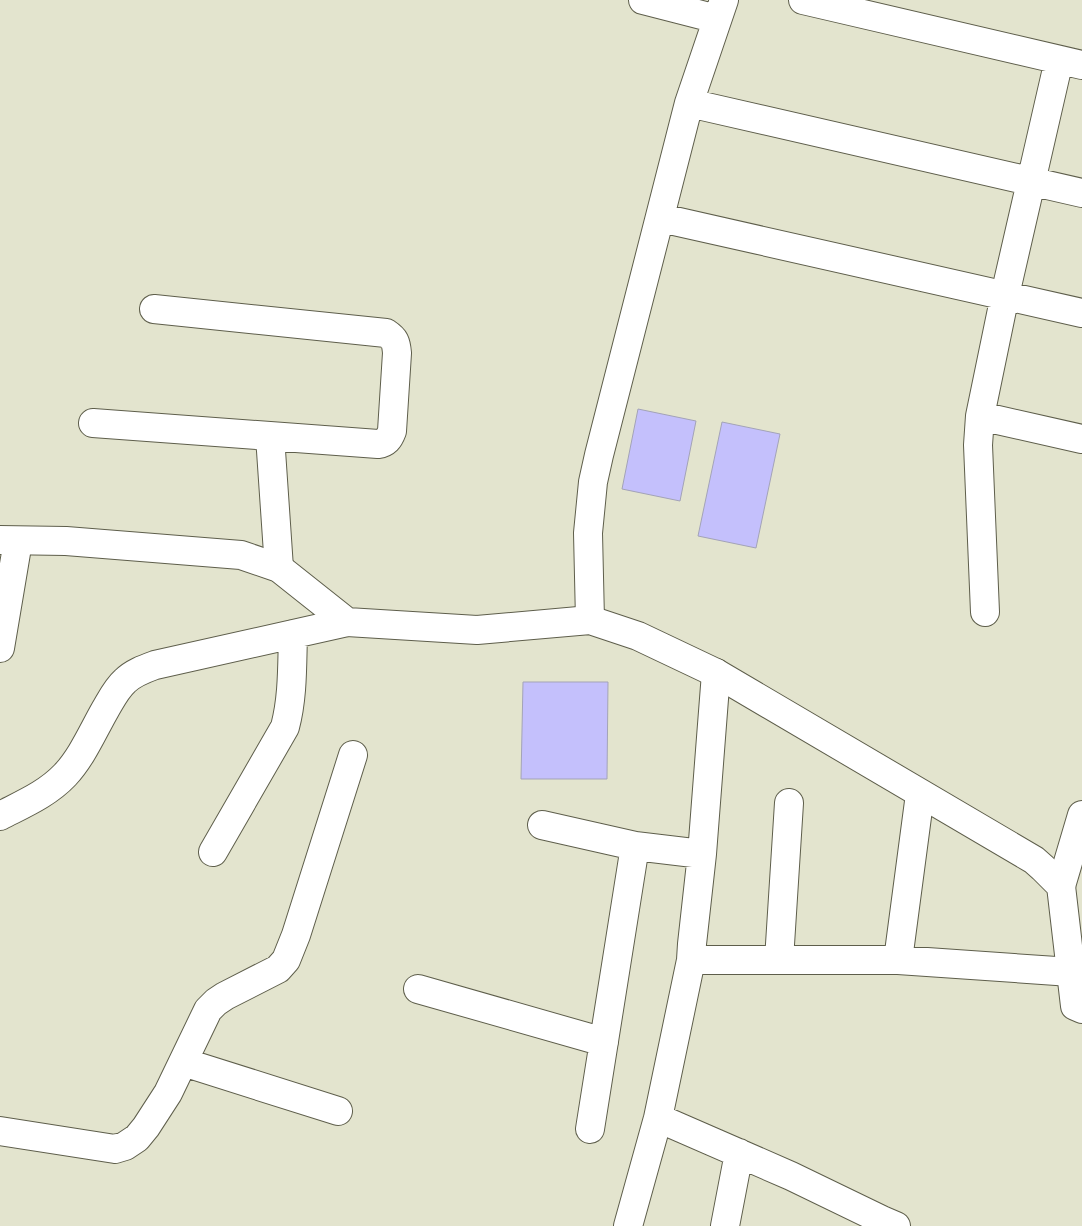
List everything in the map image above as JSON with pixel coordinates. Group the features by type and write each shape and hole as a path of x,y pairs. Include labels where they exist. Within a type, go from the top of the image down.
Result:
{"street":[{"path":"579,621 593,482 601,445 689,104 720,9 643,0"},
{"path":"803,0 1071,63 1032,181 1005,295 980,416 978,445 985,612"},
{"path":"689,104 1082,192"},
{"path":"660,218 1082,313"},
{"path":"93,422 378,444 384,443 389,438 392,431 397,353 393,337 386,333 154,309"},
{"path":"980,416 1082,438"},
{"path":"270,436 279,568"},
{"path":"0,648 9,541 66,541 242,555 279,568 347,622"},
{"path":"0,816 43,794 66,774 77,759 114,694 126,680 139,671 155,665 347,622 477,630 579,621 638,636 716,673 1034,860 1061,886"},
{"path":"213,852 285,727 291,694 292,634"},
{"path":"628,1226 658,1118 691,960 692,853 716,673"},
{"path":"0,1131 115,1149 125,1146 137,1138 168,1093 208,1010 225,996 278,969 286,960 296,935 352,755"},
{"path":"898,960 920,794"},
{"path":"779,960 789,802"},
{"path":"1082,815 1061,886 1076,1006 1082,1009"},
{"path":"542,825 642,846 692,853"},
{"path":"590,1129 604,1042 642,846"},
{"path":"691,960 898,960 1071,972"},
{"path":"418,989 604,1042"},
{"path":"183,1062 338,1111"},
{"path":"658,1118 791,1176 896,1226"},
{"path":"725,1226 739,1153"}],"building":[{"path":"638,409 696,421 680,501 622,489"},
{"path":"722,422 780,434 756,548 698,536"},
{"path":"523,682 608,682 607,779 521,779"}]}
